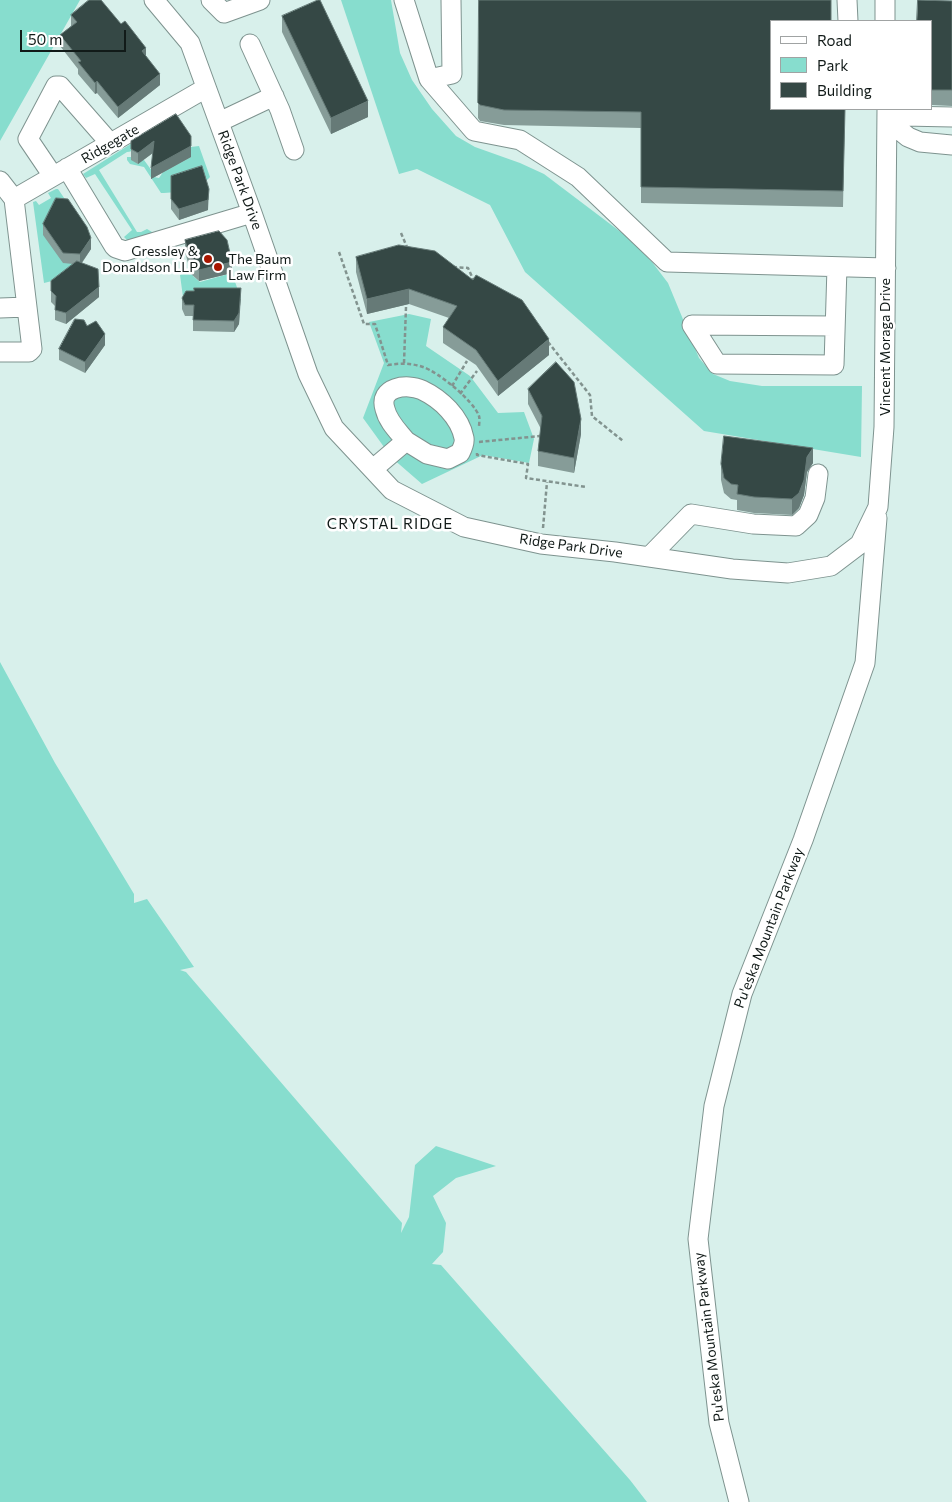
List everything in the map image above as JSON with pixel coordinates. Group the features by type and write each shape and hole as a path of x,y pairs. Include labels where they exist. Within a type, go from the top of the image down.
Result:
{"street":[{"name":"Ridge Park Drive","path":"154,0 190,43 308,374 334,428 392,490 464,527 541,544 732,569 788,573 831,566"},
{"path":"211,0 224,13 260,0"},
{"path":"404,0 429,79 474,131 520,140 578,178 667,262 886,268"},
{"path":"429,79 452,74 451,0"},
{"path":"847,0 848,20"},
{"path":"885,0 885,20"},
{"path":"250,44 274,96 294,150"},
{"path":"110,144 60,86 56,86 28,138 60,172 114,246 120,250 125,251 252,213"},
{"name":"Ridgegate","path":"14,199 206,88"},
{"path":"218,122 274,96"},
{"path":"887,114 952,116"},
{"path":"887,114 908,136 920,142 952,145"},
{"name":"Vincent Moraga Drive","path":"831,566 860,544 878,507 884,428 887,114"},
{"path":"0,180 14,199 31,351 0,352"},
{"path":"835,326 692,325 717,364 834,365 837,267"},
{"path":"0,308 27,307"},
{"path":"373,469 406,441"},
{"path":"649,557 691,514 753,524 796,526 808,515 815,498 818,474"},
{"name":"Pu'eska Mountain Parkway","path":"739,1502 718,1422 698,1239 714,1106 742,994 803,840 865,663 878,507"}],"path":[{"path":"401,233 408,249"},
{"path":"339,252 364,324 376,324 388,365 404,363 422,366 439,374 470,403 479,417 477,456 528,464 526,478 586,487"},
{"path":"450,267 468,268 475,282"},
{"path":"404,363 406,307"},
{"path":"544,336 590,395 592,416 623,441"},
{"path":"452,386 467,361"},
{"path":"460,394 477,371"},
{"path":"478,442 540,436"},
{"path":"541,544 547,482"}],"green space":[{"path":"0,0 80,0 0,141"},
{"path":"341,0 391,0 400,53 412,80 432,109 456,136 475,147 544,174 626,236 652,262 668,283 699,358 713,374 730,381 762,386 862,386 861,457 704,431 525,272 490,205 417,169 399,174"},
{"path":"172,118 144,144 127,152 99,170 137,232 147,229 152,232 152,234 128,241 124,237 132,230 95,174 86,178 83,174"},
{"path":"199,146 210,177 200,185 181,191 161,193 144,167 130,164 127,160 127,157 131,157 131,160 144,160 154,177 159,178 163,172 191,157 191,147"},
{"path":"58,189 90,236 77,264 52,281 44,283 33,202 36,201 39,205 51,198 48,193"},
{"path":"184,272 193,274 200,282 232,273 241,299 183,297 180,275"},
{"path":"409,314 431,319 426,346 470,376 498,413 524,412 534,439 529,463 483,455 422,484 392,458 363,418 384,363 369,322"},
{"path":"0,662 55,763 134,894 134,903 147,899 194,967 180,970 186,972 402,1223 401,1233 409,1217 415,1165 436,1146 496,1166 456,1178 433,1196 446,1223 443,1252 432,1264 441,1265 630,1480 647,1502 0,1502"}],"building":[{"path":"89,0 101,0 121,24 125,21 146,48 142,51 160,74 118,107 97,81 95,83 78,62 81,61 60,35 77,22 71,15"},
{"path":"320,0 368,101 331,118 282,16"},
{"path":"479,0 831,0 831,20 770,20 770,110 845,110 843,191 641,187 641,112 504,110 478,103"},
{"path":"918,0 952,1 952,90 932,90 932,20 917,20"},
{"path":"176,114 191,136 191,146 151,168 154,141 138,153 131,149 131,141"},
{"path":"202,166 209,189 208,200 179,209 171,199 171,176"},
{"path":"56,198 68,199 87,227 91,238 80,254 63,253 43,224"},
{"path":"219,231 227,240 232,262 199,270 191,263 185,240"},
{"path":"399,245 435,251 473,280 476,275 522,300 549,339 498,381 476,350 443,327 457,306 409,289 367,299 356,257"},
{"path":"77,261 98,269 99,287 66,313 55,310 56,296 51,291 51,281"},
{"path":"194,288 241,288 239,313 234,321 193,320 194,305 185,305 182,298 186,291 194,291"},
{"path":"75,319 84,320 87,326 96,321 105,334 85,362 59,349"},
{"path":"556,362 574,382 581,419 574,458 538,451 542,416 528,389"},
{"path":"724,436 813,448 807,457 804,480 799,493 792,499 737,494 738,485 731,484 724,478 721,464"}],"place":[{"name":"Gressley & Donaldson LLP","path":"208,259"},
{"name":"The Baum Law Firm","path":"218,267"}],"district":[{"name":"CRYSTAL RIDGE","path":"390,524"}]}
